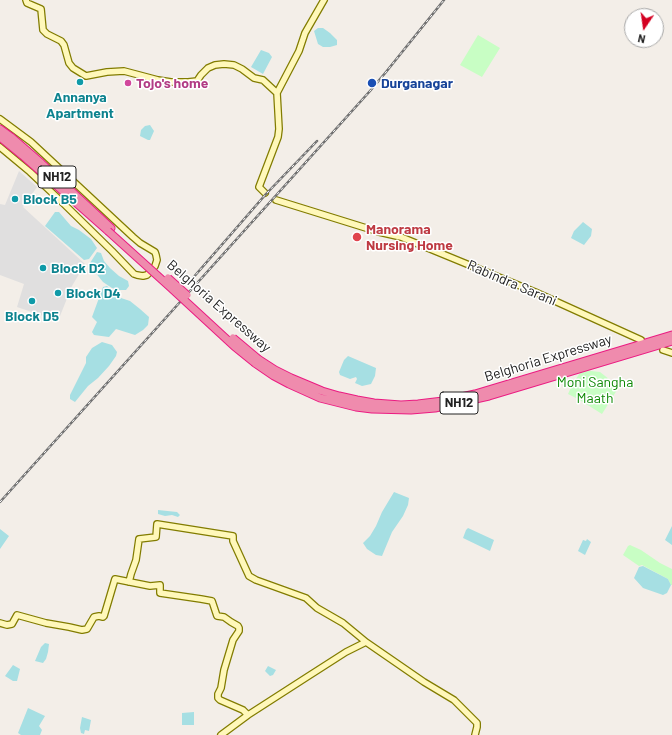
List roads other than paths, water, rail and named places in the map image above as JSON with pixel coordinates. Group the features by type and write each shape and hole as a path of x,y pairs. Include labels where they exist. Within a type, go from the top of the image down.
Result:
{"highway":[{"name":"Belghoria Expressway","path":"0,129 41,163 109,230"},
{"name":"Belghoria Expressway","path":"0,137 175,284 256,361 274,376 320,398 356,407 372,409 411,410 435,408 489,396 672,341"},
{"name":"Belghoria Expressway","path":"256,361 290,378 339,396 374,403 401,405 418,404 443,401 475,394 672,335"}],"street":[{"path":"26,0 27,3 41,9 43,30 47,34 61,40 69,63 73,68 86,76 124,70 158,80 188,82 197,81 208,68 215,65 224,64 234,65 254,78 263,80 277,94"},
{"path":"265,193 259,187 278,137 277,94 299,51 305,33 324,0"},
{"path":"0,119 32,142 133,237 155,252 157,260 152,271 143,276 134,274 112,250 30,172 0,148"},
{"name":"Rabindra Sarani","path":"276,200 379,232 400,237 535,292 641,340"},
{"path":"663,350 672,353"},
{"path":"129,582 136,560 139,539 156,537 156,524 233,536 233,541 249,576 306,598 317,608 343,623 366,642 424,682 454,700 477,723 475,735"},
{"path":"0,623 7,625 12,624 17,615 46,623 82,630 87,629 94,617 104,616 115,579 150,586 160,585 160,592 212,601 217,616 224,617 238,626 239,631 233,640 224,670 218,698 243,710 248,715"},
{"path":"221,735 248,715 346,652 366,642"}],"water":[{"path":"318,28 323,28 330,33 337,40 337,45 323,47 318,44 314,31"},
{"path":"261,50 269,53 272,57 263,74 251,67"},
{"path":"150,125 154,131 150,140 148,140 140,136 141,130 145,126"},
{"path":"55,212 59,212 71,226 91,239 97,248 89,259 84,260 45,226"},
{"path":"583,222 592,229 591,236 584,245 571,238 574,231"},
{"path":"97,252 101,253 104,261 110,268 119,276 128,281 129,286 126,290 112,288 103,282 90,266 90,263"},
{"path":"107,286 121,298 130,301 149,317 148,325 143,330 135,335 116,329 109,337 94,335 92,332 97,322 92,317 103,287"},
{"path":"102,342 112,345 117,352 116,356 109,366 88,386 75,402 70,399 70,395 86,363 86,357 92,348"},
{"path":"348,356 376,368 375,376 371,384 362,386 355,383 357,379 356,377 350,379 340,375 339,372 344,360"},
{"path":"394,492 409,498 408,505 403,516 392,532 382,556 376,555 367,549 363,543 370,536"},
{"path":"158,510 177,512 180,515 178,517 172,515 165,516 158,514"},
{"path":"672,526 672,545 665,540"},
{"path":"468,528 494,540 490,551 463,538"},
{"path":"0,529 9,536 0,549"},
{"path":"587,539 591,542 585,555 578,551 583,540 586,541"},
{"path":"643,566 668,579 671,585 667,593 663,595 643,588 634,578 639,567"},
{"path":"45,643 49,644 46,659 43,663 35,661 41,647"},
{"path":"13,665 20,669 17,681 13,681 5,676"},
{"path":"268,666 276,670 273,675 270,676 265,671"},
{"path":"28,708 45,716 39,726 42,730 40,735 21,735 18,733"},
{"path":"194,712 194,725 182,725 182,713"},
{"path":"82,717 91,720 89,731 85,730 84,734 81,733 80,728"}],"railway":[{"path":"0,502 370,91 444,0"},
{"path":"192,279 266,194 317,141"}],"place":[{"name":"Annanya Apartment","path":"80,82"},
{"name":"Tojo's home","path":"128,83"},
{"name":"Durganagar","path":"372,83"},
{"name":"Block B5","path":"15,199"},
{"name":"Manorama Nursing Home","path":"357,237"},
{"name":"Block D2","path":"43,268"},
{"name":"Block D4","path":"58,293"},
{"name":"Block D5","path":"32,301"}],"park label":[{"name":"Moni Sangha Maath","path":"595,390"}]}
